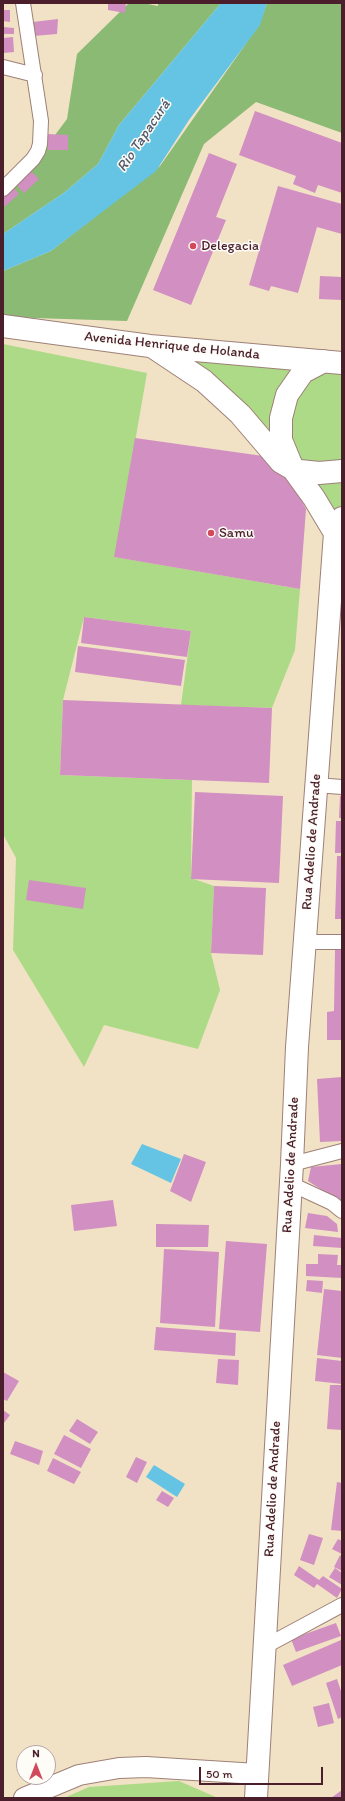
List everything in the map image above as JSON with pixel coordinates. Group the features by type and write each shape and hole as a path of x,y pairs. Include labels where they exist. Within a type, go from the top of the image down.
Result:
{"main road":[{"name":"Avenida Henrique de Holanda","path":"3,326 150,346 333,362"},
{"path":"150,346 204,381 240,414 275,456 293,469 319,473 342,471"},
{"path":"333,362 303,372 287,395 281,418 281,440 293,469 314,498 338,525"},
{"name":"Rua Adelio de Andrade","path":"256,1798 292,1174 297,1047 316,786 338,525"}],"street":[{"path":"5,184 38,151 41,121 23,3"},
{"path":"3,67 35,75"},
{"path":"316,786 342,787"},
{"path":"305,942 342,942"},
{"path":"342,1151 292,1174 342,1211"},
{"path":"264,1646 342,1605"},
{"path":"24,1798 79,1775 96,1770 146,1767 257,1774"}],"green space":[{"path":"129,3 143,3 158,6 158,3 221,3 119,125 98,164 65,192 3,234 3,194 40,155 67,119 77,54"},
{"path":"267,3 342,3 342,133 256,102 204,144 127,321 3,317 3,271 51,251 160,166 259,25"},
{"path":"3,344 147,373 115,557 300,589 295,650 272,708 181,705 191,631 84,617 63,700 60,775 192,780 191,878 214,886 211,953 220,990 198,1049 104,1025 84,1067 13,950 16,858 3,834"},
{"path":"182,352 312,364 283,387 282,452"},
{"path":"342,369 342,467 331,468 298,459 287,430 287,415 311,374"},
{"path":"342,474 342,512 334,524 301,475"},
{"path":"179,1781 218,1798 64,1798 89,1787"}],"water":[{"name":"Rio Tapacurá","path":"221,3 267,3 260,25 189,120 156,171 51,251 3,271 3,234 65,192 98,164 119,125"},
{"path":"142,1144 181,1159 171,1183 131,1164"},
{"path":"154,1465 185,1484 177,1497 146,1477"}],"building":[{"path":"108,3 126,3 125,13 108,10"},
{"path":"3,10 10,10 10,22 3,21"},
{"path":"58,19 57,34 33,36 33,22"},
{"path":"3,27 14,28 14,34 3,34"},
{"path":"13,37 14,52 3,53 3,38"},
{"path":"255,111 342,143 342,193 318,185 315,193 293,184 296,176 239,155"},
{"path":"48,134 68,135 68,150 48,150"},
{"name":"Delegacia","path":"209,153 237,164 216,217 226,220 191,305 153,290"},
{"path":"29,169 39,179 24,193 15,183"},
{"path":"11,185 19,194 3,208 3,193"},
{"path":"278,186 342,204 342,234 317,227 298,293 271,286 269,291 249,285"},
{"path":"320,276 342,277 342,300 319,299"},
{"name":"Samu","path":"135,438 270,457 296,490 306,509 300,589 114,557"},
{"path":"84,617 191,631 187,657 81,643"},
{"path":"78,646 185,660 181,686 75,672"},
{"path":"63,700 272,708 269,783 60,775"},
{"path":"195,792 283,796 279,883 191,879"},
{"path":"340,796 342,796 342,818 339,818"},
{"path":"336,821 342,821 342,853 335,853"},
{"path":"337,856 342,856 342,919 335,919"},
{"path":"29,880 86,888 83,909 26,900"},
{"path":"214,886 266,888 263,955 211,953"},
{"path":"335,950 342,950 342,1040 327,1040 327,1012 334,1011"},
{"path":"342,1077 342,1141 320,1142 317,1079"},
{"path":"184,1154 206,1162 191,1202 170,1191"},
{"path":"342,1164 342,1203 308,1181 311,1167"},
{"path":"113,1200 117,1226 74,1231 71,1205"},
{"path":"308,1213 327,1216 337,1224 338,1232 305,1228"},
{"path":"156,1224 209,1225 208,1247 156,1247"},
{"path":"314,1235 342,1238 342,1248 313,1246"},
{"path":"226,1241 267,1244 260,1332 219,1329"},
{"path":"164,1249 219,1252 215,1327 160,1323"},
{"path":"318,1254 338,1255 337,1265 342,1265 342,1278 306,1276 306,1264 318,1264"},
{"path":"307,1280 323,1281 322,1293 306,1291"},
{"path":"324,1289 342,1291 342,1358 317,1355"},
{"path":"156,1327 236,1333 235,1356 154,1350"},
{"path":"317,1358 342,1361 342,1384 315,1381"},
{"path":"218,1359 239,1360 238,1385 216,1383"},
{"path":"3,1372 19,1381 7,1401 3,1399"},
{"path":"330,1385 342,1385 342,1430 327,1429"},
{"path":"3,1410 10,1415 4,1423 3,1421"},
{"path":"77,1419 98,1432 90,1444 69,1431"},
{"path":"64,1435 91,1449 81,1468 54,1454"},
{"path":"15,1441 43,1451 39,1465 10,1454"},
{"path":"136,1457 147,1462 137,1483 126,1477"},
{"path":"53,1458 81,1472 74,1484 47,1471"},
{"path":"337,1482 342,1483 342,1531 331,1530"},
{"path":"162,1491 174,1498 168,1507 156,1500"},
{"path":"309,1534 323,1538 314,1565 300,1560"},
{"path":"338,1539 342,1541 342,1554 332,1549"},
{"path":"340,1555 342,1557 342,1571 334,1567"},
{"path":"299,1566 319,1580 323,1576 342,1589 337,1598 317,1584 314,1588 294,1575"},
{"path":"335,1568 342,1573 342,1585 329,1577"},
{"path":"336,1623 341,1636 296,1652 291,1639"},
{"path":"341,1640 342,1665 292,1686 283,1665"},
{"path":"337,1679 342,1694 342,1717 338,1719 326,1683"},
{"path":"329,1703 334,1723 318,1727 313,1707"},
{"path":"342,1790 342,1798 331,1798"}],"place":[{"name":"Delegacia","path":"193,246"},
{"name":"Samu","path":"211,533"}]}
